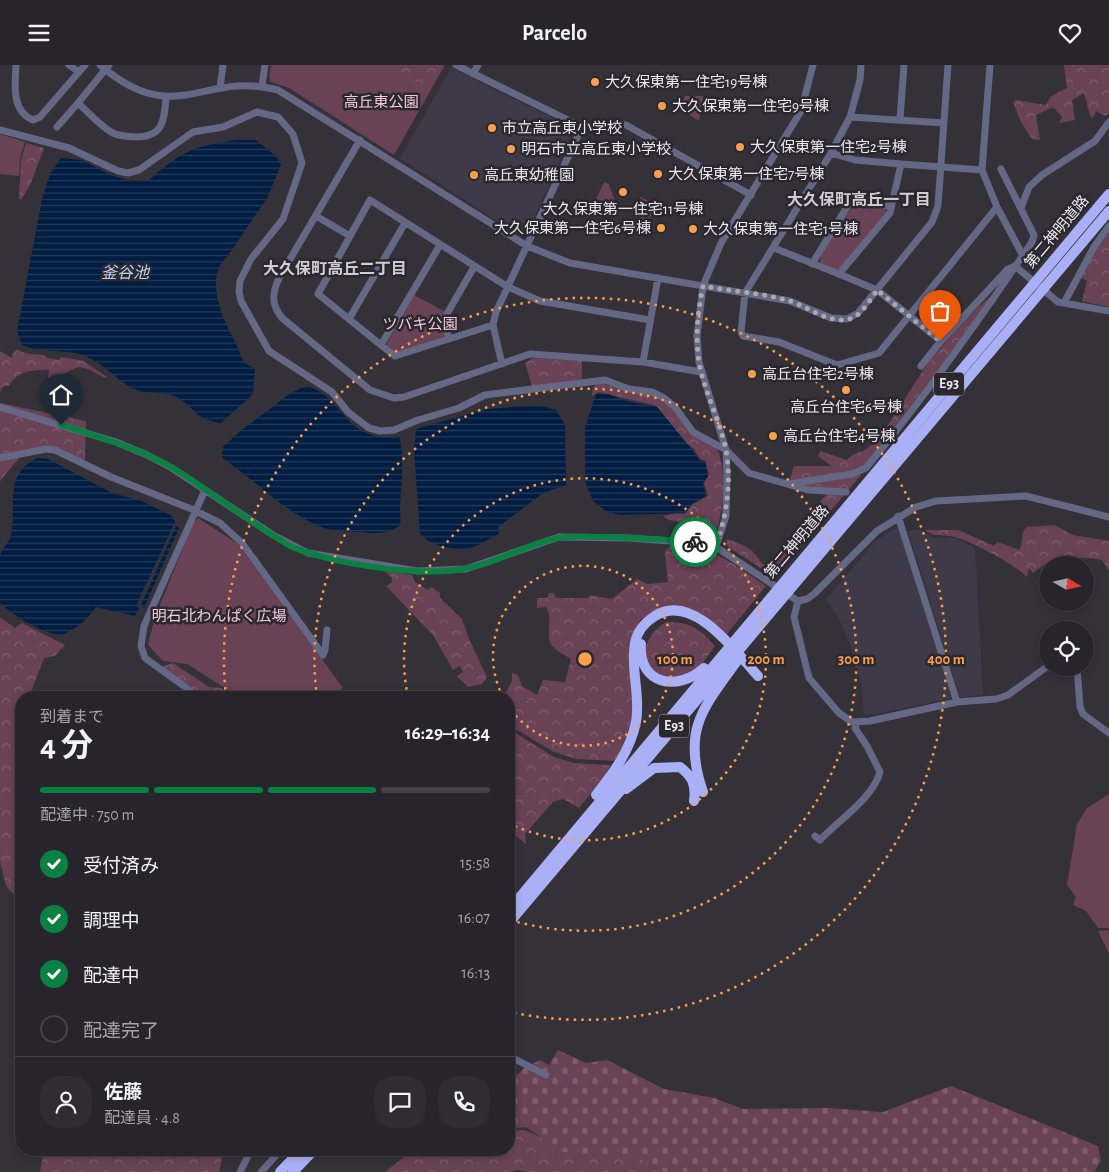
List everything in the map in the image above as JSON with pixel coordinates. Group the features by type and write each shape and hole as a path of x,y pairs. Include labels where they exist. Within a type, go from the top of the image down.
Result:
{"highway":[{"name":"第二神明道路","path":"515,903 721,655 793,577 1109,194"},
{"name":"第二神明道路","path":"793,577 1109,211"},
{"name":"第二神明道路","path":"515,915 563,847 615,796 760,625 777,596"},
{"path":"563,847 626,752 636,722 638,702 634,649 642,627 658,614 666,611 684,611 694,615 744,665 756,680"},
{"path":"718,638 693,621 678,616 664,617 650,626 645,633 641,641 641,655 644,665 652,675 660,680 672,683 685,681 696,675 721,655"},
{"path":"703,792 694,755 698,724 708,701 746,650 760,625"},
{"path":"615,796 654,768 672,766 680,767 693,780 695,790 694,801"},
{"path":"280,1172 295,1156"},
{"path":"293,1172 308,1156"}],"street":[{"path":"16,65 17,100 21,111 33,120 40,117 85,65"},
{"path":"69,65 79,72"},
{"path":"220,87 223,65"},
{"path":"262,85 265,65"},
{"path":"456,65 582,127 496,311 493,325 502,364"},
{"path":"473,73 478,65"},
{"path":"716,547 726,516 726,450 701,372 697,336 703,286 721,243 801,111 813,65"},
{"path":"862,65 850,117 831,153 745,293 741,332 743,336 779,342 837,365 879,353 998,207"},
{"path":"900,119 904,65"},
{"path":"57,127 105,67 137,91 166,98 182,97 220,87 262,85 290,96 527,246 570,263 790,301 831,318 841,320 852,318 858,313 932,222 938,206 948,65"},
{"path":"990,65 982,170 1023,256"},
{"path":"78,103 112,133 122,136 146,137 158,131 164,121 166,98"},
{"path":"0,130 69,148 118,171 128,173 139,170 193,132 223,127 257,112 278,117 293,134 302,163 283,219 251,259 240,281 239,292 241,301 269,351 332,392 348,411 369,428 380,431 394,430 460,408 485,395 605,380 628,389 652,392 664,398 675,407 693,432 726,450 749,473 808,490 846,492"},
{"path":"850,117 944,123"},
{"path":"1021,207 1029,187 1042,175 1095,141 1109,122"},
{"path":"626,125 751,195"},
{"path":"360,140 277,283 273,295 274,303 282,318 370,390 394,398 404,397 530,354 643,362 701,372"},
{"path":"831,153 855,160 982,170"},
{"path":"839,274 890,213 901,164"},
{"path":"787,484 852,474 866,468 954,356 1018,268 1034,235 1001,169"},
{"path":"493,325 395,355 318,294 370,200 474,267 508,287 540,301 650,320"},
{"path":"812,264 850,202 891,206"},
{"path":"316,216 350,237"},
{"path":"349,319 405,223"},
{"path":"1061,302 1109,226"},
{"path":"381,345 440,245"},
{"path":"774,248 877,290 940,341"},
{"path":"449,339 444,319 474,267"},
{"path":"921,366 940,341 1008,269 1018,268 1061,302 1109,311"},
{"path":"643,362 658,278"},
{"path":"0,407 124,445 172,468 273,535 308,553 417,571 466,569 559,537 678,541 716,547 798,601 808,599 814,594 877,531 898,516 916,507 936,501 1026,496 1109,517"},
{"path":"0,458 46,449 55,450 111,477 194,510 220,523 242,543 323,655 327,630"},
{"path":"191,691 145,658 141,646 144,627 194,510 205,490"},
{"path":"898,516 958,702"},
{"path":"798,601 794,617 809,678 839,713 852,722 857,723 958,702 996,699 1008,695 1039,673"},
{"path":"1078,676 1080,707 1083,714 1109,733"},
{"path":"815,836 820,840 841,818 860,803 877,782 880,772 867,746 855,728 857,723"},
{"path":"515,1059 546,1075"},
{"path":"240,1172 248,1156"},
{"path":"261,1172 276,1156"}],"shaded area":[{"path":"451,68 572,128 573,132 526,235 519,235 400,158"},
{"path":"898,528 952,698 876,714 864,714 861,681 851,647 839,619 826,599 876,541"},
{"path":"922,530 933,538 955,538 975,548 983,695 960,697 908,531"}],"green space":[{"name":"高丘東公園","path":"271,65 445,65 394,155 289,88 271,82 269,77"},
{"path":"383,65 444,65 433,83 412,82 398,78 387,71"},
{"path":"1064,65 1109,65 1109,113 1105,116 1096,111 1093,118 1090,116 1084,93 1072,100 1075,120 1059,123 1062,117 1053,107 1036,115 1040,140 1032,139 1021,122 1013,102 1016,100 1046,105 1051,96 1067,88"},
{"path":"685,96 703,96 699,121 681,110 680,105"},
{"path":"0,134 25,142 20,158 19,176 0,174"},
{"path":"26,143 44,148 31,183 21,200 19,199 21,160"},
{"path":"604,182 609,184 616,205 612,208 595,201"},
{"path":"640,197 657,205 643,229 640,228"},
{"path":"854,206 886,209 886,213 841,269 820,264 821,255 849,210"},
{"path":"1109,233 1109,307 1082,301 1087,281 1079,276 1088,259"},
{"path":"996,291 975,322 865,465 854,471 789,481 794,466 832,466 818,456 820,451 847,460 852,455 869,447 892,420 924,369 940,348"},
{"name":"ツバキ公園","path":"414,295 444,311 440,321 446,334 444,337 397,353 387,347 387,343"},
{"path":"17,350 59,360 61,357 83,361 107,377 105,378 83,367 74,368 54,379 48,378 49,370 38,370 21,374 9,386 3,386 0,392 0,351 12,358 12,354"},
{"path":"533,358 582,361 582,379 565,384 532,386 525,363"},
{"path":"597,384 608,385 626,391 650,394 659,398 671,406 691,427 715,447 719,453 723,471 723,501 717,529 669,520 663,516 678,513 684,514 692,505 708,496 704,483 709,475 705,460 700,459 694,449 681,439 657,406 599,392 592,396 593,387"},
{"path":"0,403 86,421 85,460 46,449 20,457 0,481"},
{"path":"861,475 778,574 767,572 728,547 726,539 744,546 753,552 768,567 828,492 797,484"},
{"name":"明石北わんぱく広場","path":"198,518 238,544 343,688 339,691 230,691 187,664 163,661 148,645 155,617 192,526"},
{"path":"1055,525 1073,535 1109,541 1109,571 1102,560 1094,559 1094,556 1039,556 1039,568 1033,573 1029,568 1027,577 993,554 972,544 955,537 936,535 925,530 958,530 994,546 997,542 1020,550 1023,532 1026,527"},
{"path":"670,545 685,546 710,552 732,563 766,586 726,635 675,607 664,607 641,619 633,635 634,699 631,723 617,761 576,759 554,752 515,729 515,691 507,691 512,681 512,673 518,675 522,686 537,695 543,680 565,682 571,659 552,646 549,640 550,620 548,611 546,607 537,608 537,598 547,598 549,593 554,593 556,598 588,598 590,595 612,599 637,579 647,584 668,582 665,552"},
{"path":"385,571 412,575 415,582 428,590 431,587 440,593 440,598 462,619 487,677 482,684 468,687 457,676 463,672 460,666 453,670 433,635 386,586 392,582 392,578"},
{"path":"0,617 15,628 22,623 65,645 55,656 44,658 31,691 15,691 15,896 6,886 0,861"},
{"path":"667,622 682,623 694,627 715,646 702,664 686,677 662,676 652,669 647,662 645,655 649,640"},
{"path":"173,663 209,687 221,688 226,691 197,691 161,667"},
{"path":"515,733 554,757 574,763 610,765 605,776 579,808 563,799 553,802 525,834 526,844 515,835"},
{"path":"1109,794 1109,928 1098,928 1086,911 1073,905 1076,897 1067,885 1077,824 1087,808"},
{"path":"1109,930 1109,954 1098,931"},
{"path":"558,1050 586,1063 607,1060 664,1089 714,1098 743,1109 828,1108 883,1112 951,1086 1098,1146 1101,1161 1094,1172 660,1172 638,1157 550,1151 544,1139 526,1127 515,1128 515,1077 523,1069 540,1060 549,1065"},
{"path":"524,1130 550,1141 637,1156 666,1172 527,1172 517,1170 512,1172 385,1172 405,1156 515,1156 515,1131"},
{"path":"43,1156 223,1156 219,1172 40,1172"}],"water":[{"name":"釜谷池","path":"235,140 256,140 276,156 281,165 267,198 221,265 217,275 218,298 225,322 245,363 255,369 253,394 221,423 201,417 186,403 174,396 143,392 132,388 98,363 85,356 70,352 30,348 22,345 17,331 42,199 50,174 61,158 82,160 113,176 132,181 148,181 170,163 188,152 207,145"},
{"path":"305,386 318,390 354,425 366,433 381,437 400,437 402,464 400,525 396,528 382,533 371,533 334,530 319,526 281,504 222,458 223,447 243,429 291,393"},
{"path":"596,394 607,394 626,401 657,407 699,460 705,462 708,476 703,483 706,496 691,504 686,513 620,515 607,512 593,501 585,481 585,428"},
{"path":"538,405 556,410 565,425 566,485 543,493 498,527 499,534 473,547 460,549 445,547 430,542 420,534 414,449 416,429 487,409"},
{"path":"38,458 48,459 112,493 142,501 172,516 175,522 136,606 139,608 135,616 96,607 79,625 66,633 59,634 51,633 32,625 0,603 0,556 11,536 16,481 20,472 27,464"},
{"path":"176,526 179,528 144,608 141,605"}],"way so far":[{"path":"695,542 716,547 726,516 727,495 726,450 699,362 698,310 703,286 790,301 831,318 841,320 852,318 858,313 877,290 940,341"}],"place":[{"name":"大久保東第一住宅19号棟","path":"595,82"},
{"name":"大久保東第一住宅9号棟","path":"662,106"},
{"name":"市立高丘東小学校","path":"492,128"},
{"name":"大久保東第一住宅2号棟","path":"740,147"},
{"name":"明石市立高丘東小学校","path":"511,149"},
{"name":"大久保東第一住宅7号棟","path":"658,174"},
{"name":"高丘東幼稚園","path":"474,175"},
{"name":"大久保東第一住宅11号棟","path":"623,192"},
{"name":"大久保東第一住宅6号棟","path":"661,228"},
{"name":"大久保東第一住宅1号棟","path":"693,229"},
{"name":"高丘台住宅2号棟","path":"752,374"},
{"name":"高丘台住宅6号棟","path":"846,390"},
{"name":"高丘台住宅4号棟","path":"773,436"}],"district":[{"name":"大久保町高丘一丁目","path":"859,200"},
{"name":"大久保町高丘二丁目","path":"335,269"}],"route":[{"path":"61,425 116,442 172,468 292,547 308,553 369,565 417,571 466,569 546,541 572,536 695,542"}]}
